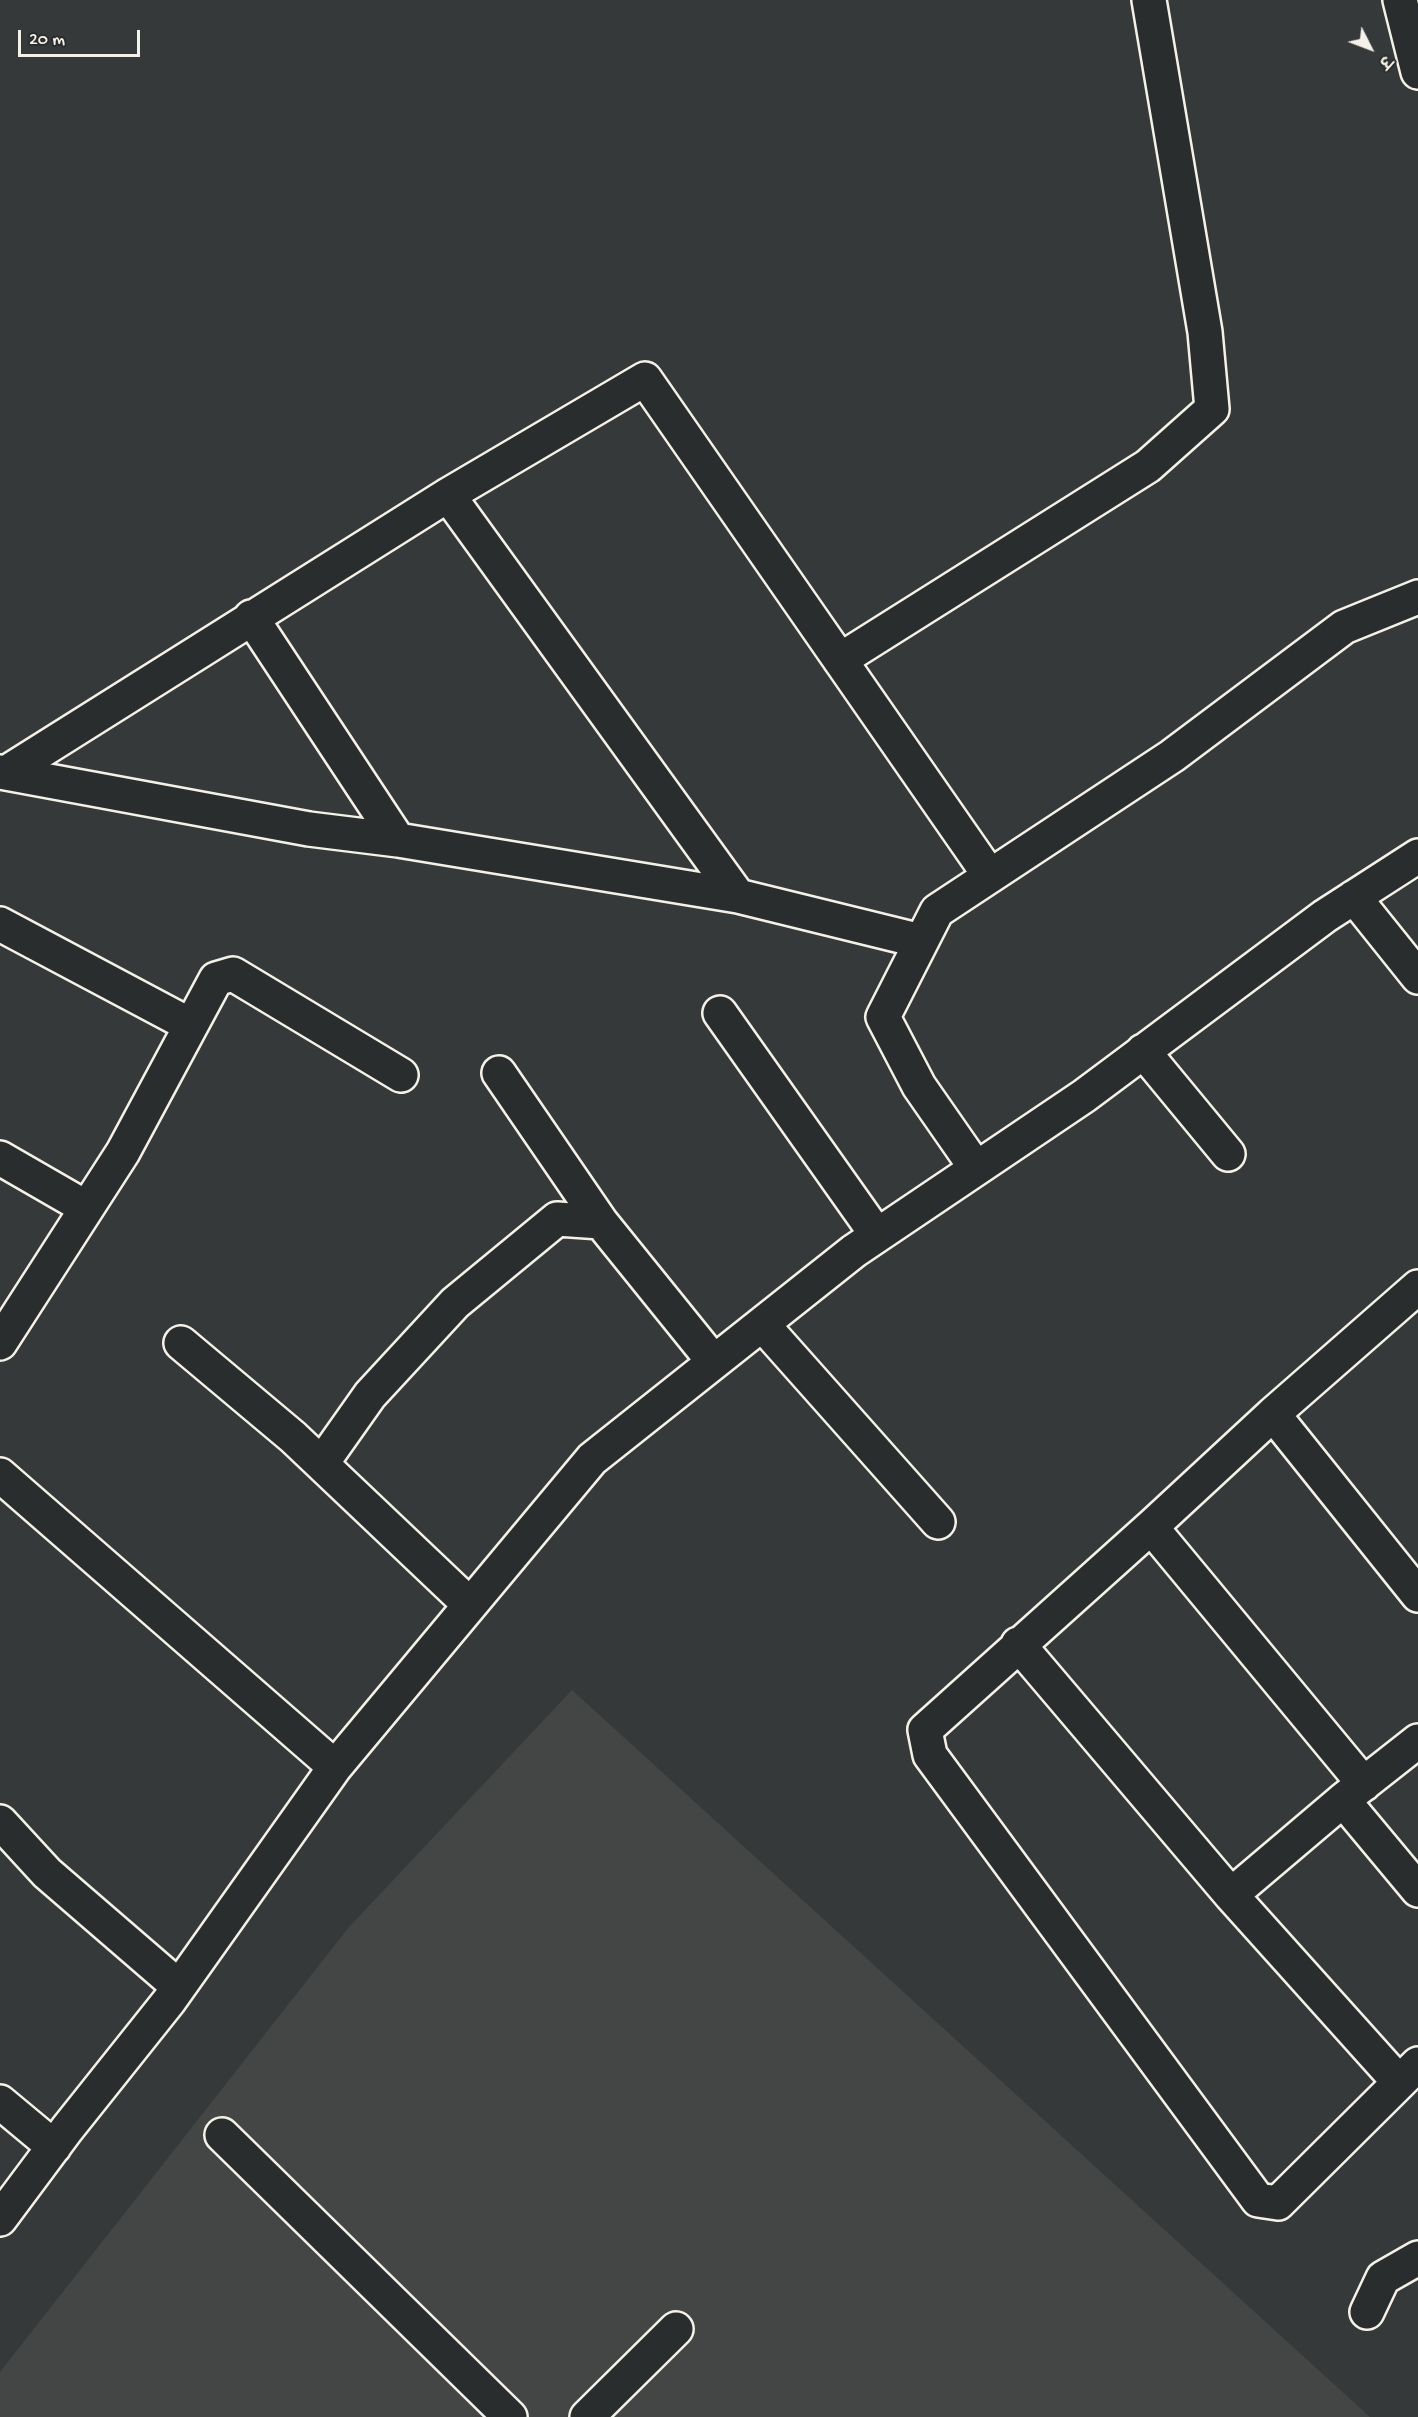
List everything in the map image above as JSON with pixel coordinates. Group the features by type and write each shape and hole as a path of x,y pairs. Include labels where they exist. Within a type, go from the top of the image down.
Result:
{"street":[{"path":"840,660 1148,466 1212,410 1205,333 1149,0"},
{"path":"1400,0 1418,72"},
{"path":"3,772 448,495 645,379 990,876"},
{"path":"448,495 738,896"},
{"path":"976,1168 919,1086 883,1017 937,911 1172,756 1344,627 1418,597"},
{"path":"251,617 398,840"},
{"path":"3,772 309,829 398,840 738,896 921,941"},
{"path":"0,2219 179,1987 335,1767 592,1459 877,1235 1083,1096 1354,897 1418,856"},
{"path":"1354,897 1418,977"},
{"path":"0,924 190,1025"},
{"path":"0,1343 123,1152 216,979 233,974 401,1074"},
{"path":"720,1013 877,1235"},
{"path":"1143,1051 1228,1154"},
{"path":"499,1072 601,1222 714,1362"},
{"path":"0,1158 85,1208"},
{"path":"322,1463 370,1395 455,1303 557,1220 601,1222"},
{"path":"1018,1644 1231,1895 1408,2073 1278,2203 1258,2200 930,1755 926,1731 1018,1644 1418,1287"},
{"path":"762,1324 938,1522"},
{"path":"181,1343 322,1463 470,1605"},
{"path":"1273,1414 1414,1581"},
{"path":"0,1475 335,1767"},
{"path":"1151,1527 1353,1792 1418,1890"},
{"path":"1231,1895 1353,1792 1418,1742"},
{"path":"0,1821 47,1873 179,1987"},
{"path":"0,2102 54,2148"},
{"path":"222,2135 510,2417"},
{"path":"1368,2312 1383,2278 1418,2258"},
{"path":"587,2417 676,2329"}],"shaded area":[{"path":"572,1690 1370,2417 0,2417 0,2372 349,1927"}]}
